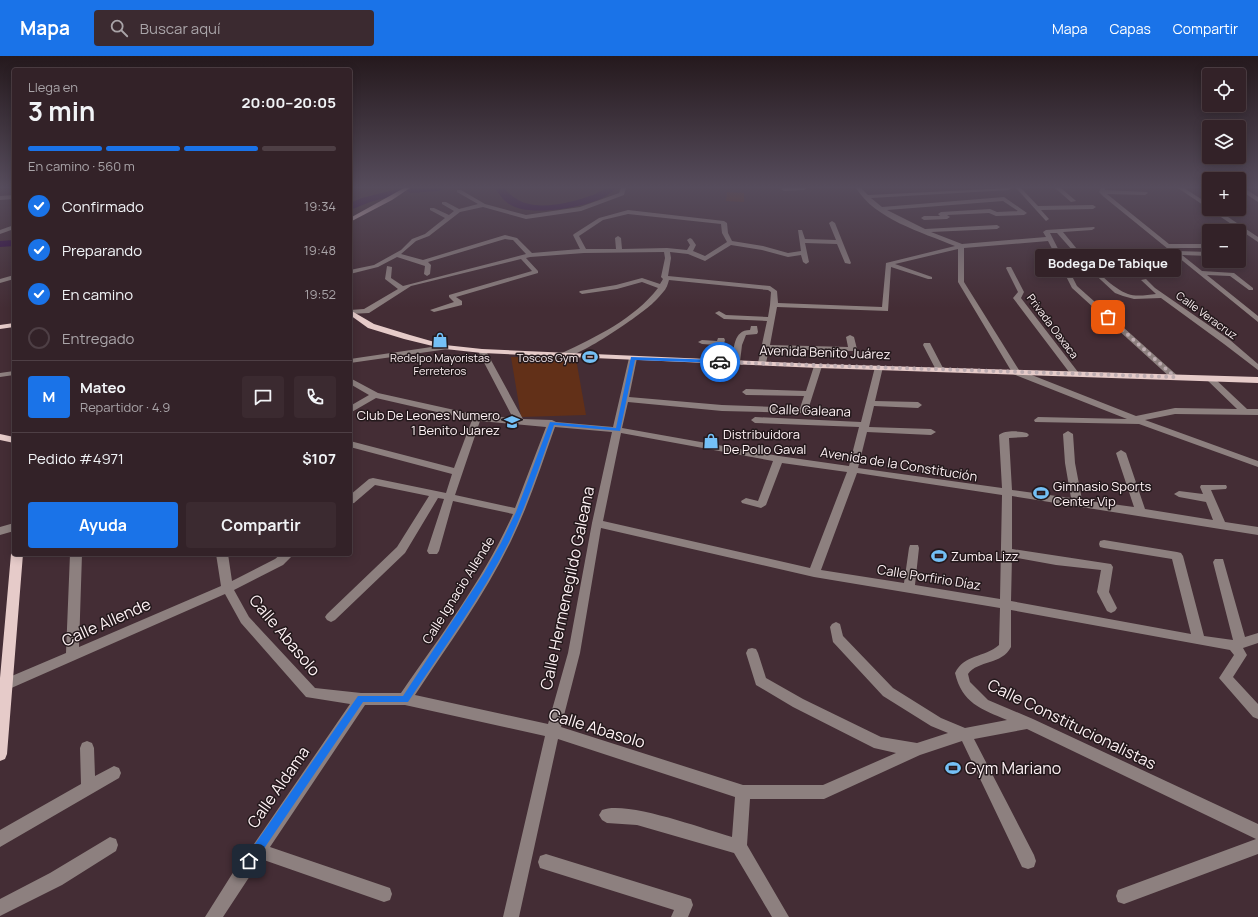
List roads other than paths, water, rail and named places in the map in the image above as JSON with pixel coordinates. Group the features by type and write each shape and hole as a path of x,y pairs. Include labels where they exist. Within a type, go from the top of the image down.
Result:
{"main road":[{"name":"Avenida Benito Juárez","path":"352,313 371,326 445,347 482,351 818,366 939,368 1258,380"},
{"path":"0,327 12,325"},
{"path":"0,438 12,440"},
{"path":"0,754 2,686 17,556"}],"street":[{"path":"352,272 376,266 403,251 414,240 426,235 435,228"},
{"path":"584,251 576,235 587,228"},
{"path":"725,228 725,233 730,243"},
{"path":"834,228 848,263"},
{"path":"923,228 961,246"},
{"path":"927,230 959,228"},
{"path":"1090,228 1046,232 1074,287 1175,377"},
{"path":"1146,228 1258,320"},
{"path":"1240,228 1258,240"},
{"path":"800,230 806,262"},
{"path":"1058,231 1100,276 1121,293 1132,296 1162,296"},
{"path":"423,262 505,237 516,240 530,255"},
{"path":"618,238 619,250"},
{"path":"888,264 961,246 1050,239"},
{"path":"689,252 693,245 690,240"},
{"path":"803,241 839,242"},
{"path":"352,312 366,311 409,285 428,279 530,255 584,251 667,250 689,252 706,259 730,243 763,248 788,255 804,253"},
{"path":"961,246 961,282 1016,372 1145,423 1258,464"},
{"path":"1167,246 1202,246"},
{"path":"667,250 668,258 664,277 667,278"},
{"path":"403,251 421,254"},
{"path":"1176,253 1202,254"},
{"path":"396,255 423,262 428,265 427,274"},
{"path":"434,310 459,303 451,296 536,272 522,257"},
{"path":"888,264 930,278"},
{"path":"774,305 885,309 888,264"},
{"path":"389,267 388,279 403,289"},
{"name":"Privada Oaxaca","path":"1009,268 1021,292 1017,298 1075,374"},
{"path":"1200,273 1232,274 1251,289"},
{"path":"0,280 12,277"},
{"path":"565,355 605,336 648,303 663,288 667,278"},
{"path":"667,278 770,288 774,291 774,305 762,363"},
{"path":"582,292 617,287 642,280 663,288"},
{"name":"Calle Veracruz","path":"1144,280 1162,296 1227,342 1258,368"},
{"path":"718,313 724,317 770,319"},
{"path":"736,362 738,345 743,334 747,333 746,332 754,332 754,328"},
{"path":"766,347 853,349 850,337"},
{"path":"702,342 720,345"},
{"path":"708,350 720,345"},
{"path":"715,361 720,345"},
{"path":"927,345 939,368"},
{"path":"352,360 445,347"},
{"path":"482,351 519,421"},
{"name":"Calle Hermenegildo Galeana","path":"511,917 552,731 574,653 597,523 633,358"},
{"path":"624,399 722,408 804,411 808,394 818,366"},
{"path":"814,573 853,470 879,367"},
{"path":"0,375 12,373"},
{"path":"1210,379 1245,412"},
{"name":"Avenida de la Constitución","path":"352,382 375,396 477,418 618,430 779,459 1141,512 1258,531"},
{"path":"746,392 808,394"},
{"path":"352,409 375,396"},
{"path":"870,403 918,405"},
{"path":"1136,419 1175,411 1258,412"},
{"path":"433,552 457,472 477,418"},
{"name":"Calle Galeana","path":"755,420 931,432"},
{"path":"1038,420 1145,423"},
{"name":"Calle Ignacio Allende","path":"405,699 487,575 519,512 552,424"},
{"path":"1068,434 1070,463 1077,503"},
{"name":"Calle Constitucionalistas","path":"1024,435 1004,436 1007,493 1005,647 996,656 967,665 961,673 964,684 971,694 983,704 1028,723 1258,832"},
{"path":"352,445 457,472"},
{"path":"1121,453 1141,512"},
{"path":"746,501 762,505 779,459"},
{"path":"1245,459 1258,459"},
{"path":"352,499 373,481 519,512"},
{"path":"1221,526 1205,487 1222,487"},
{"path":"1179,494 1210,499"},
{"path":"331,617 401,550 435,495"},
{"name":"Calle Porfirio Díaz","path":"597,523 814,573 1005,604 1199,640 1237,644 1258,638"},
{"path":"0,531 12,528"},
{"path":"1104,544 1177,556 1199,640"},
{"path":"909,588 914,548"},
{"path":"1006,552 1056,561 1107,567 1103,592 1111,608"},
{"path":"72,655 76,556"},
{"name":"Calle Abasolo","path":"222,556 226,588 245,620 311,693 361,699 405,699 552,731 743,792 824,792 916,750 965,734 1028,723"},
{"name":"Calle Allende","path":"2,686 226,588 279,562 286,556"},
{"path":"1219,562 1237,644 1241,655 1225,678 1258,713"},
{"path":"836,627 837,638 888,692 936,722 965,734 1028,862"},
{"path":"752,653 761,681 798,703 879,743 916,750"},
{"name":"Calle Aldama","path":"213,917 257,850 361,699"},
{"path":"87,748 88,788"},
{"path":"0,839 114,773"},
{"path":"743,792 739,847 781,917"},
{"path":"607,815 637,818 739,847"},
{"path":"0,908 37,890 81,865 110,845"},
{"path":"1124,896 1258,846"},
{"path":"257,850 384,894"},
{"path":"546,862 682,911"}],"waterway":[{"path":"0,244 12,243"}],"place":[{"name":"Bodega De Tabique","path":"1108,317"},
{"name":"Redelpo Mayoristas Ferreteros","path":"440,340"},
{"name":"Toscos Gym","path":"590,357"},
{"name":"Club De Leones Numero 1 Benito Juarez","path":"512,422"},
{"name":"Distribuidora De Pollo Gaval","path":"711,441"},
{"name":"Gimnasio Sports Center Vip","path":"1041,493"},
{"name":"Zumba Lizz","path":"939,556"},
{"name":"Gym Mariano","path":"953,768"}]}
